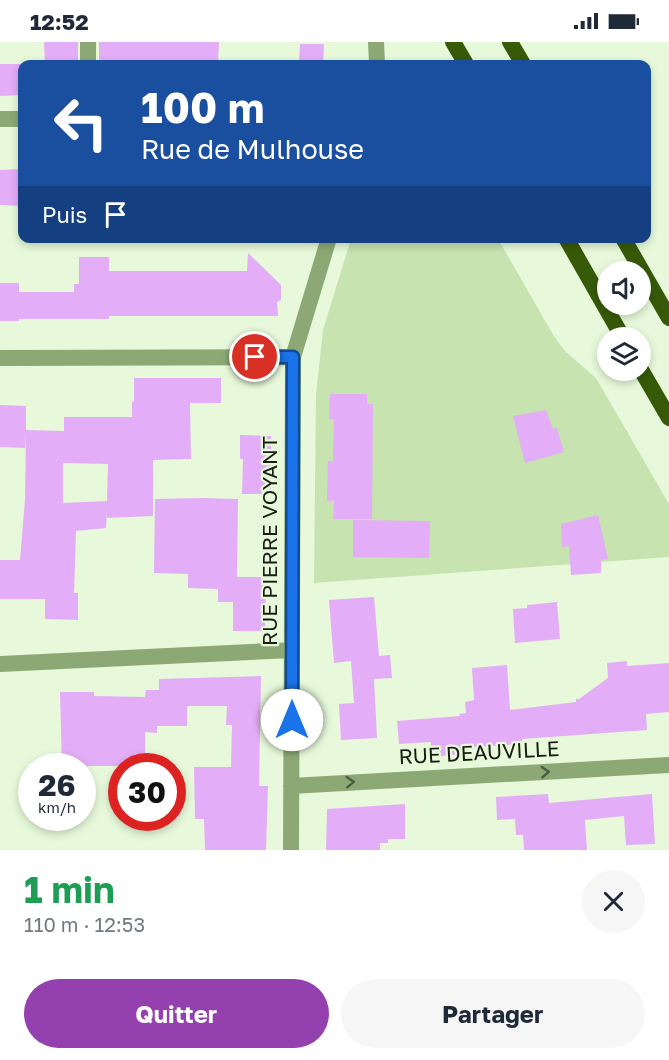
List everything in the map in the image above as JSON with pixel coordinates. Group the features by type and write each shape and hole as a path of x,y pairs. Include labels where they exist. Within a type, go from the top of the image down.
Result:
{"highway":[{"path":"453,42 464,60"},
{"path":"510,42 521,60"},
{"path":"569,243 617,327"},
{"path":"626,243 669,318"},
{"path":"648,381 669,418"}],"street":[{"path":"88,42 88,60"},
{"path":"376,42 377,60"},
{"path":"0,119 18,119"},
{"name":"RUE PIERRE VOYANT","path":"291,850 293,357 327,243"},
{"path":"0,358 293,357"},
{"path":"0,664 292,650"},
{"name":"RUE DEAUVILLE","path":"291,786 669,765"}],"green space":[{"path":"350,243 500,243 555,338 566,352 596,378 669,504 669,557 314,583 316,395 323,330"}],"building":[{"path":"44,42 78,42 78,60 45,60"},
{"path":"99,42 219,42 218,60 99,60"},
{"path":"300,44 324,44 323,60 299,60"},
{"path":"0,64 18,64 18,95 0,96"},
{"path":"18,169 18,206 0,205 0,170"},
{"path":"248,253 281,285 281,300 277,302 278,316 109,316 109,319 0,321 0,283 19,283 19,292 74,292 74,284 79,284 79,257 109,257 109,271 247,271"},
{"path":"134,378 221,378 221,403 190,403 191,459 153,460 153,516 107,518 107,509 106,528 76,531 74,593 78,593 78,620 45,619 45,599 0,599 0,560 20,560 25,500 26,435 25,448 0,447 0,405 26,406 26,430 64,431 64,417 132,417 132,401 134,402","holes":["63,463 108,464 107,501 63,503"]},
{"path":"330,394 367,394 367,404 373,404 372,519 333,519 334,501 327,501 328,461 333,461 334,419 329,419"},
{"path":"546,410 553,429 557,428 564,452 525,463 513,416"},
{"path":"240,435 271,436 271,494 242,494 243,459 240,459"},
{"path":"155,499 238,499 237,577 266,577 265,631 233,631 233,602 218,602 218,589 188,588 188,574 154,573"},
{"path":"598,515 608,559 601,560 601,573 571,575 569,546 562,547 561,524"},
{"path":"353,520 430,521 429,558 353,557"},
{"path":"374,597 379,656 390,655 392,678 374,679 377,738 341,740 339,704 354,703 351,661 334,663 329,600"},
{"path":"557,602 560,639 515,643 513,609"},
{"path":"627,661 627,666 669,663 669,712 646,714 647,730 522,739 522,744 464,748 465,754 431,757 431,742 399,744 397,721 460,716 459,714 466,713 465,702 474,700 472,668 507,665 510,710 576,702 576,699 608,678 607,663"},
{"path":"261,676 259,786 268,786 266,850 205,850 204,819 195,819 194,767 231,767 232,725 226,725 227,706 187,706 187,726 157,726 157,733 145,732 145,753 108,753 108,766 96,766 96,753 62,753 60,692 94,692 94,696 145,697 146,690 159,690 159,679"},
{"path":"548,794 549,803 652,794 655,844 626,845 624,816 585,820 587,850 524,850 523,835 516,835 515,819 497,820 496,797"},
{"path":"405,804 405,839 388,839 388,843 380,843 380,850 326,850 327,809"}],"route":[{"path":"255,357 293,357 292,720"}]}
